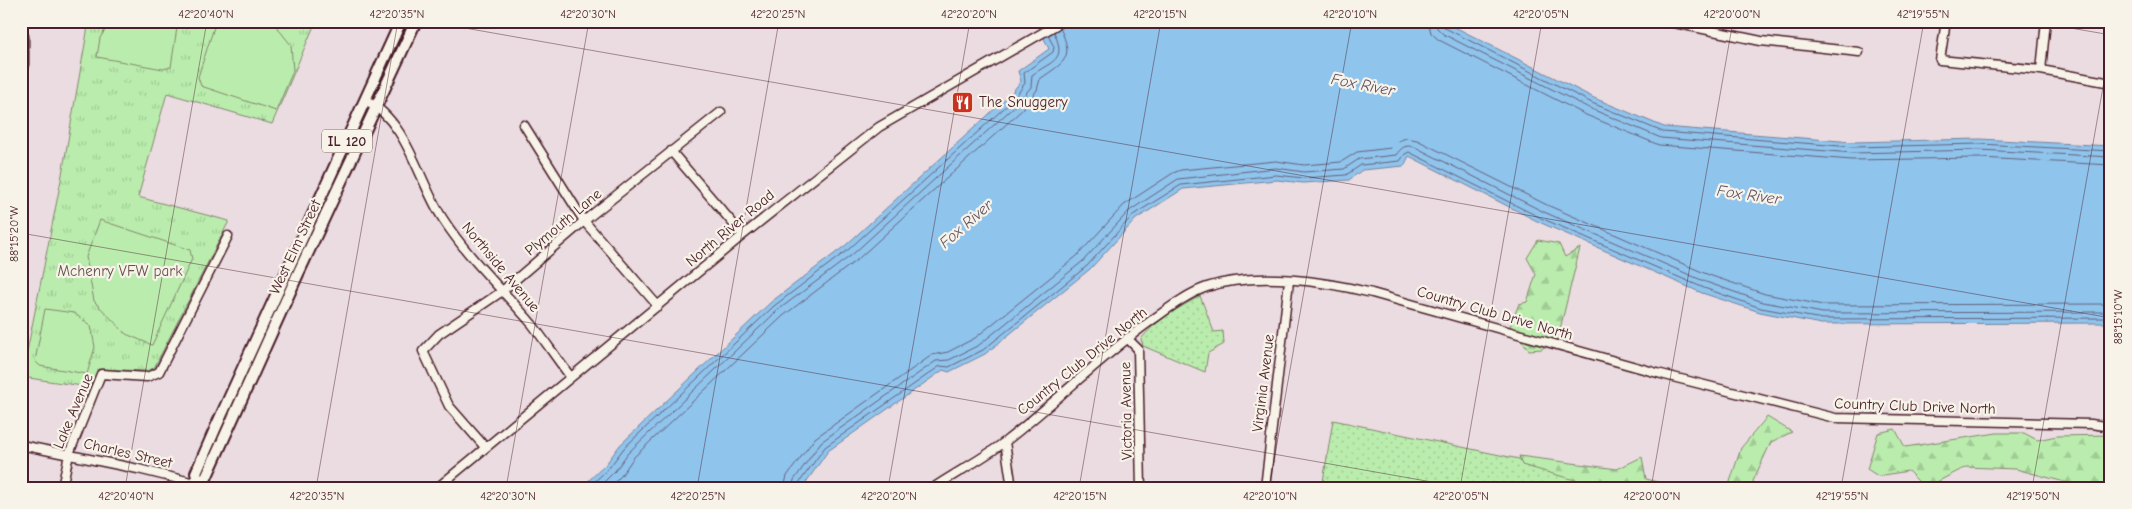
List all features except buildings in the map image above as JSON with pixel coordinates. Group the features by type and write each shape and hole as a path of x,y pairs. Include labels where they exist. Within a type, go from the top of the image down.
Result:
{"main road":[{"name":"West Elm Street","path":"198,486 196,473 402,21"},
{"name":"West Elm Street","path":"198,486 206,478 246,386 416,21"}],"street":[{"name":"North River Road","path":"437,488 570,376 879,127 1063,21"},
{"path":"1665,21 1761,41 1859,52"},
{"path":"1946,21 1940,60 2041,70 2111,83"},
{"path":"2041,70 2046,21"},
{"path":"21,80 24,64 24,36"},
{"name":"Northside Avenue","path":"365,100 377,106 394,122 442,218 473,260 531,324 570,376"},
{"name":"Plymouth Lane","path":"484,447 449,406 423,351 439,334 502,292 584,221 721,112"},
{"path":"524,125 584,221 658,306"},
{"path":"672,151 743,235"},
{"name":"Lake Avenue","path":"62,488 69,454 101,374 147,377 159,372 228,236"},
{"name":"Country Club Drive North","path":"933,488 1005,442 1127,338 1176,303 1206,288 1245,281 1289,281 1344,286 1661,374 1835,418 2091,424 2111,427"},
{"name":"Virginia Avenue","path":"1265,488 1289,281"},
{"name":"Victoria Avenue","path":"1127,338 1138,349 1141,488"},
{"path":"1005,442 1012,488"},
{"name":"Charles Street","path":"21,446 69,454 198,486"}],"green space":[{"name":"Mchenry VFW park","path":"89,21 316,21 272,124 167,93 138,197 229,221 154,368 146,371 100,369 89,387 22,377 61,180"},
{"path":"111,21 178,21 171,67 163,69 97,57 100,38"},
{"path":"216,21 272,21 291,45 293,71 276,111 201,86 198,77"},
{"path":"100,220 190,250 192,259 152,345 126,334 94,301 86,257"},
{"path":"1538,240 1559,244 1565,257 1580,248 1559,333 1542,349 1529,350 1510,326 1519,304 1527,302 1536,274 1527,258"},
{"path":"1200,296 1214,332 1223,331 1224,344 1208,353 1205,372 1143,346 1141,339 1161,320"},
{"path":"45,309 74,313 91,326 95,347 87,374 40,366 35,361"},
{"path":"1767,417 1792,432 1771,442 1753,481 1755,488 1728,488 1741,448"},
{"path":"1333,420 1657,488 1322,488"},
{"path":"1895,429 1905,447 1997,433 2024,433 2037,440 2057,436 2111,435 2111,488 2087,488 2016,469 1966,467 1925,488 1908,471 1878,476 1867,469 1878,433"},
{"path":"1519,456 1617,469 1642,457 1646,479 1673,486 1701,488 1619,488 1571,479 1522,465"}],"water":[{"name":"Fox River","path":"1036,21 1443,21 1594,98 1664,127 1853,142 1980,139 2111,146 2111,323 1821,324 1760,312 1702,293 1539,222 1409,156 1404,166 1362,170 1349,180 1303,183 1277,180 1183,189 1136,219 1090,269 985,354 949,372 943,370 828,451 802,488 581,488 606,464 620,445 771,302 846,245 1010,95 1021,81 1018,71 1049,49"}],"place":[{"name":"The Snuggery","path":"963,102"}]}
